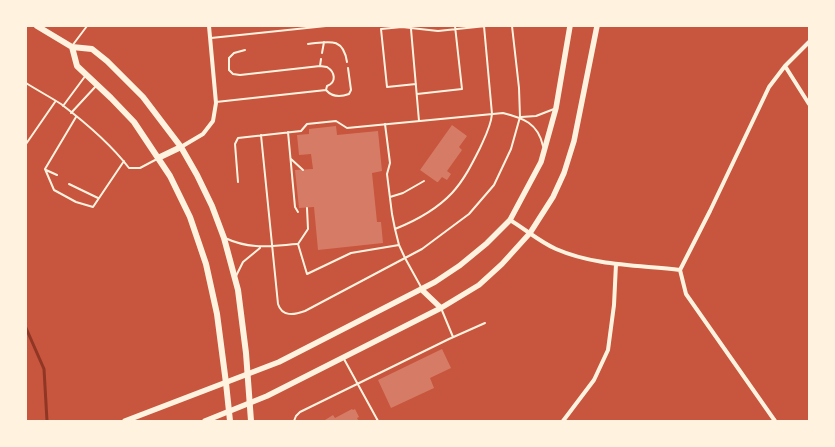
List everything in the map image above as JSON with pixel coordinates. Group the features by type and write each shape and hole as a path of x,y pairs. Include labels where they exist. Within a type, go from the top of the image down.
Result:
{"main road":[{"path":"40,27 72,47 92,49 107,61 143,97 181,147 197,175 212,206 224,238 238,290 251,421"},
{"path":"72,47 77,66 134,122 158,158 181,197 190,217 200,242 217,314 230,421"},
{"path":"158,158 181,147"}],"street":[{"path":"181,147 203,134 213,121 216,102 209,26"},
{"path":"125,421 279,362 435,282 459,266 487,243 510,220 542,162 556,108 570,26"},
{"path":"206,421 249,404 442,308 479,285 502,264 530,233 553,197 566,167 574,141 597,26"},
{"path":"775,421 686,294 680,270 769,87 785,66 809,42"},
{"path":"785,66 809,104"},
{"path":"510,220 556,249 589,259 616,264 680,270"},
{"path":"564,421 594,380 608,350 614,305 616,264"},
{"path":"421,288 442,308"}],"lane":[{"path":"72,47 86,26"},
{"path":"210,38 326,26"},
{"path":"395,229 422,216 452,192 464,177 486,136 492,120 492,114 485,26 438,31 402,27 381,29 387,86 416,84"},
{"path":"261,135 280,309 284,313 294,315 305,311 422,249 469,214 494,185 511,149 520,117 519,88 512,26"},
{"path":"417,94 462,89 456,28"},
{"path":"411,29 419,121"},
{"path":"322,53 324,42"},
{"path":"308,44 334,42 341,46 346,52 347,62"},
{"path":"245,50 234,53 229,58 229,70 233,74 240,75 320,66 327,67 334,75 334,80 332,84 327,86 326,90"},
{"path":"320,66 321,59"},
{"path":"216,102 326,90 332,95 349,94 351,90 348,68"},
{"path":"63,106 86,74"},
{"path":"26,83 63,106 99,134 115,150 129,168 140,168 158,158"},
{"path":"71,113 97,84"},
{"path":"26,144 55,101"},
{"path":"520,117 536,116 556,108"},
{"path":"238,182 235,144 238,138 301,131 307,124 336,120 347,128 503,113 520,117 528,121 538,133 543,144 544,153"},
{"path":"45,169 76,117"},
{"path":"385,124 390,163 388,174 390,196 395,229 399,245 421,288"},
{"path":"288,132 295,207 298,212"},
{"path":"291,159 303,170"},
{"path":"45,169 54,190 76,202 93,207 124,161"},
{"path":"45,169 57,175"},
{"path":"390,196 404,193 424,181"},
{"path":"69,184 99,198"},
{"path":"298,244 308,229 307,208"},
{"path":"224,238 240,244 260,247 298,244"},
{"path":"298,244 307,274 351,253 399,245"},
{"path":"235,278 243,262 260,247"},
{"path":"442,308 453,337"},
{"path":"294,421 300,412 453,337 485,323"},
{"path":"344,358 378,421"}],"building":[{"path":"452,125 467,136 459,147 462,150 447,171 451,174 447,180 442,177 437,182 420,170"},
{"path":"336,126 337,135 378,131 382,171 372,173 377,222 381,222 383,243 318,250 314,207 299,208 295,170 313,169 311,154 299,155 297,135 309,134 309,129"},
{"path":"442,349 451,368 430,378 434,388 391,408 378,380"},
{"path":"352,409 355,409 359,417 356,421 325,420 333,415 335,418"}],"waterway":[{"path":"26,328 44,369 47,421"}]}
